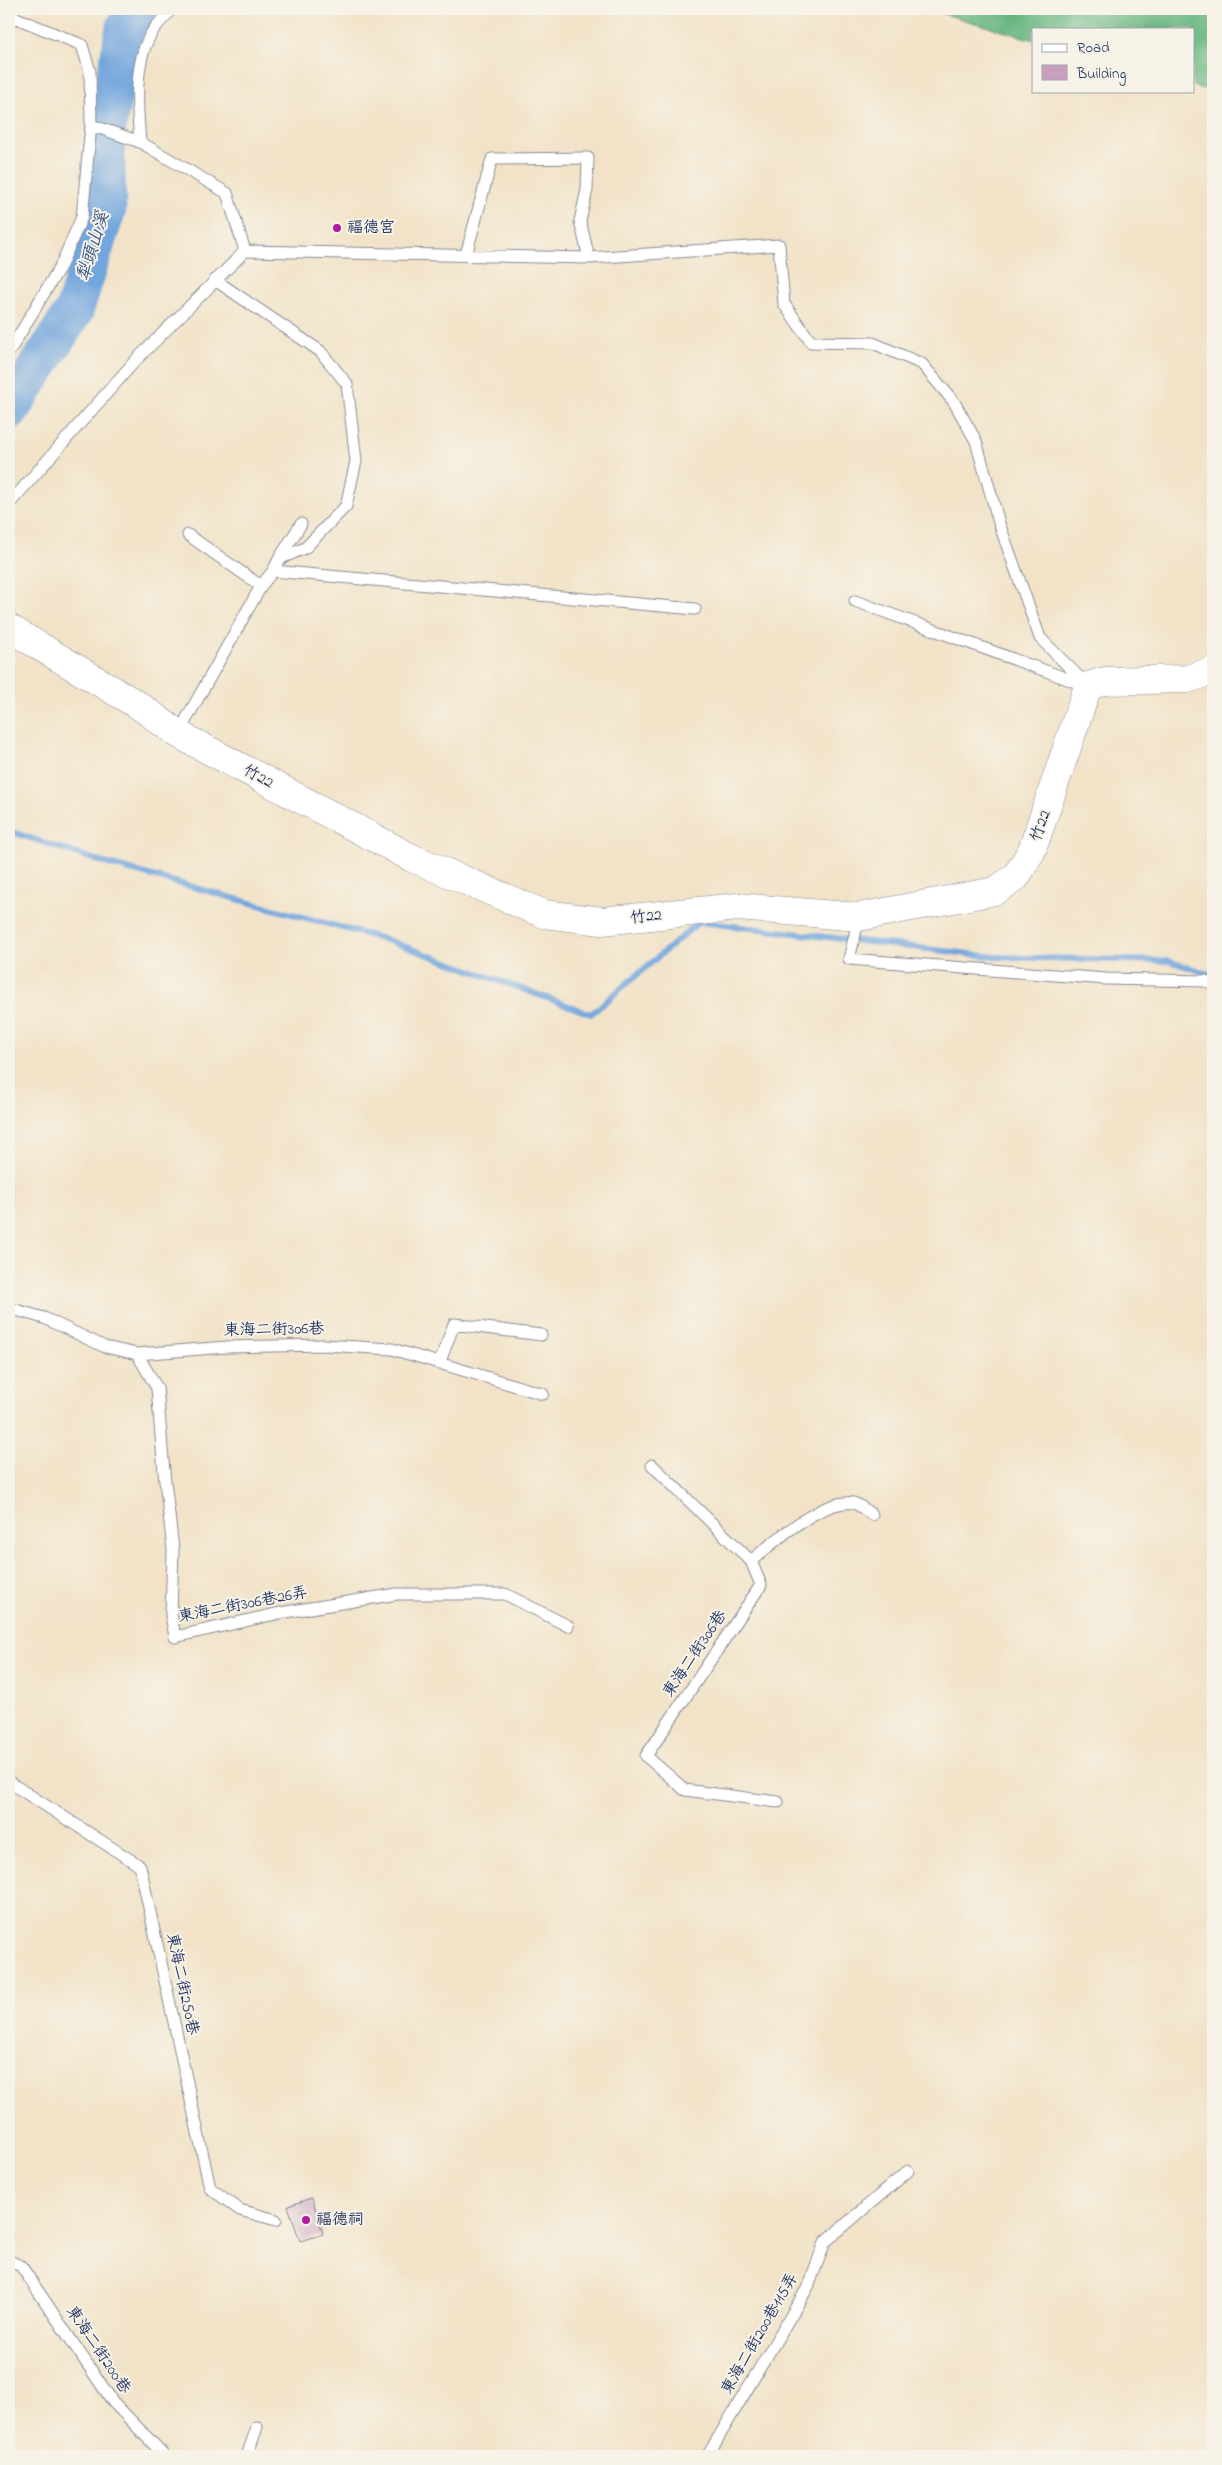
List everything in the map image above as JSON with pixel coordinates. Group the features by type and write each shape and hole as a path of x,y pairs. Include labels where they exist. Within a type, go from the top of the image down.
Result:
{"street":[{"name":"竹22","path":"9,628 141,707 178,734 412,858 544,914 602,921 738,908 859,917 995,891 1016,877 1032,850 1088,686"},
{"path":"1088,686 1105,681 1187,679 1213,672"}],"lane":[{"path":"140,142 136,99 141,63 154,30 172,9"},
{"path":"9,16 82,45 90,72 92,125 82,217 62,265 9,352"},
{"path":"92,125 140,142 227,193 245,251"},
{"path":"466,255 492,158 588,158 588,190 580,221 589,258"},
{"path":"9,504 135,361 245,251 589,258 779,245 784,304 810,342 873,343 922,364 954,402 976,441 999,523 1040,638 1088,686"},
{"path":"214,280 320,351 347,384 356,461 346,506 305,548 279,559"},
{"path":"178,734 261,586 273,571 301,524"},
{"path":"188,535 261,586"},
{"path":"273,571 695,609"},
{"path":"855,601 1088,686"},
{"path":"859,917 849,959 1106,979 1205,981 1213,984"},
{"name":"東海二街306巷","path":"9,1308 44,1318 105,1347 137,1354 227,1347 324,1344 392,1349 543,1394"},
{"path":"439,1364 454,1324 541,1335"},
{"name":"東海二街306巷26弄","path":"137,1354 158,1388 164,1472 173,1549 170,1615 175,1637 280,1613 397,1594 505,1594 568,1626"},
{"name":"東海二街306巷","path":"652,1465 751,1561 760,1585 646,1756 685,1790 778,1802"},
{"path":"751,1561 796,1524 838,1503 855,1503 872,1515"},
{"name":"東海二街250巷","path":"9,1782 140,1866 210,2188 240,2210 276,2220"},
{"name":"東海二街200巷115弄","path":"708,2456 808,2287 825,2242 908,2171"},
{"name":"東海二街200巷","path":"9,2261 21,2266 27,2274 113,2402 165,2456"},
{"path":"247,2456 257,2427"}],"green space":[{"path":"927,9 1213,9 1213,92 1194,86 1194,28 1032,28 1032,40"}],"building":[{"name":"福德祠","path":"312,2198 323,2234 300,2241 288,2206"}],"waterway":[{"name":"犁頭山溪","path":"9,411 74,311 107,208 105,137 125,28 139,9"},
{"path":"9,831 105,863 387,940 591,1014 699,922 995,957 1168,961 1213,975"}],"place":[{"name":"福德宮","path":"337,228"},
{"name":"福德祠","path":"306,2220"}]}
